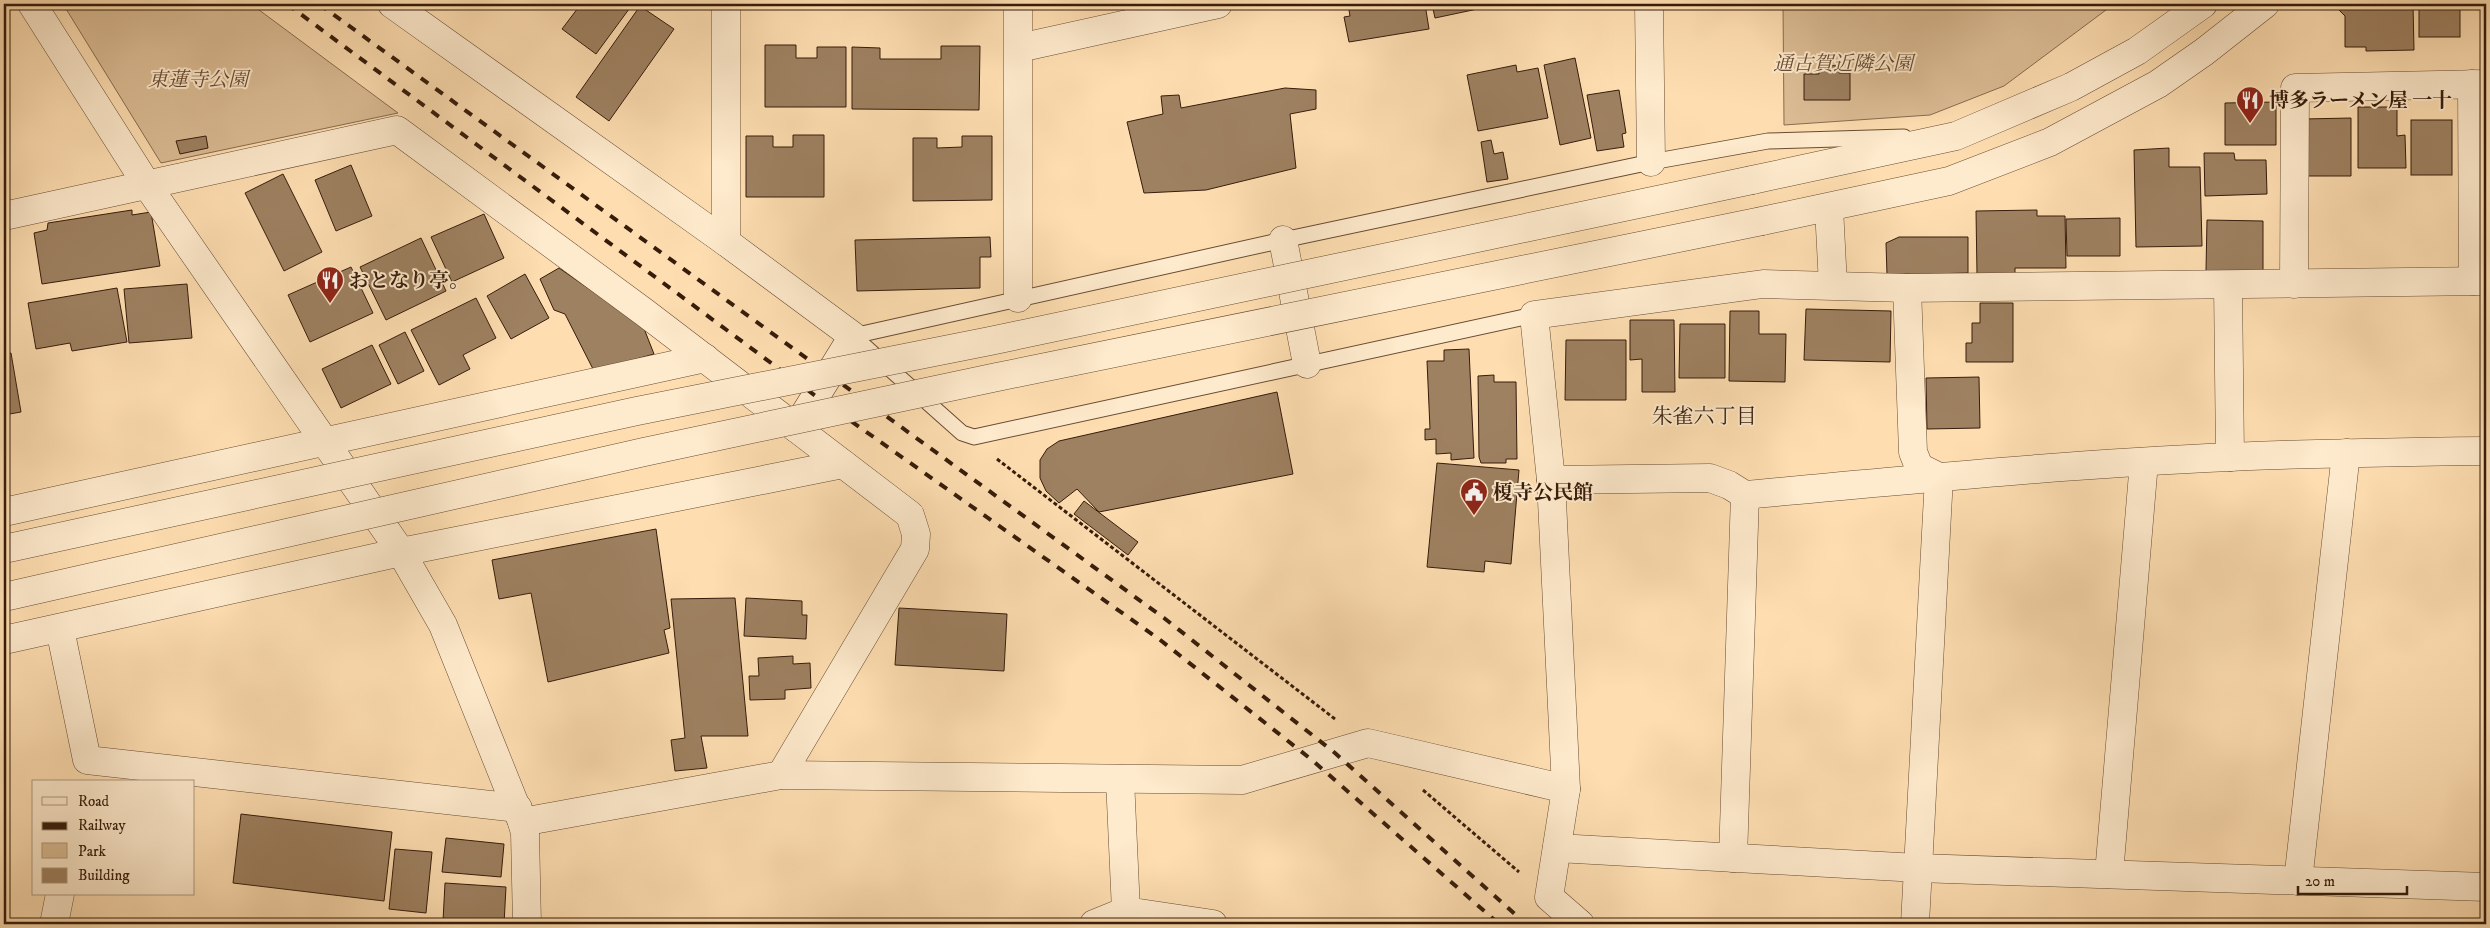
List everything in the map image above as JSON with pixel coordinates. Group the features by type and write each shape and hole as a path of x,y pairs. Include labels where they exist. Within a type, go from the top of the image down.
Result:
{"street":[{"path":"32,4 147,185 327,441 402,552 443,625 520,815 525,833 527,924"},
{"path":"392,4 726,242 853,336 796,428"},
{"path":"726,4 726,242"},
{"path":"1018,4 1018,298"},
{"path":"1019,48 1218,4"},
{"path":"1649,4 1651,162"},
{"path":"4,549 637,410 1000,339 1956,136 2071,87 2137,51 2203,4"},
{"path":"4,597 644,452 987,379 1828,208 1949,181 2050,142 2158,84 2211,46 2264,4"},
{"path":"1580,924 1549,897 1566,790 1551,480 1534,315 1763,284 1907,288 2228,285 2294,284 2480,281 2479,84 2295,88 2294,284"},
{"path":"4,216 397,130 705,358 910,515 916,534 915,549 781,775"},
{"path":"1828,208 1833,285"},
{"path":"1283,240 1307,364"},
{"path":"2228,285 2230,457"},
{"path":"1907,288 1913,452 1919,467 1939,476"},
{"path":"4,512 705,358"},
{"path":"1551,480 1710,478 1729,485 1745,495 1939,476 2144,462 2230,457 2486,451"},
{"path":"2298,881 2346,454"},
{"path":"2110,874 2144,462"},
{"path":"4,640 402,552 843,464"},
{"path":"1915,924 1939,476"},
{"path":"1733,858 1745,495"},
{"path":"60,629 84,771 173,780"},
{"path":"195,782 520,815 781,775 1242,780 1368,744 1566,790"},
{"path":"1120,779 1126,911"},
{"path":"1557,848 1918,868 2486,887"},
{"path":"54,924 60,896"},
{"path":"1094,924 1126,911 1213,924"}],"lane":[{"path":"853,336 1283,240 1651,162 1768,141 1956,136"},
{"path":"853,336 962,433 974,436 1534,315"}],"path":[{"path":"962,433 1368,744"},
{"path":"1420,788 1549,897"}],"green space":[{"name":"東蓮寺公園","path":"63,4 251,4 398,113 161,163"},
{"name":"通古賀近隣公園","path":"1783,4 2114,4 2004,86 1930,115 1784,125"}],"building":[{"path":"581,4 632,5 596,54 562,29"},
{"path":"1348,4 1425,4 1429,29 1349,42 1344,17 1350,16"},
{"path":"1432,4 1501,4 1435,18"},
{"path":"2333,4 2413,4 2414,50 2366,51 2366,47 2345,47 2345,16"},
{"path":"2419,4 2460,4 2460,37 2419,37"},
{"path":"640,6 674,29 609,121 576,97"},
{"path":"765,45 796,45 796,58 817,58 817,47 846,47 846,107 765,107"},
{"path":"941,46 980,46 979,110 852,109 852,47 880,48 880,59 941,59"},
{"path":"1575,58 1591,138 1560,145 1544,65"},
{"path":"1516,65 1517,72 1538,68 1548,118 1478,131 1467,75"},
{"path":"1819,65 1839,66 1839,73 1850,73 1850,100 1804,100 1804,74 1819,74"},
{"path":"1285,88 1316,90 1316,109 1290,114 1296,168 1206,190 1144,193 1127,122 1163,114 1161,96 1179,95 1181,108"},
{"path":"1619,90 1626,133 1622,134 1624,147 1597,151 1587,95"},
{"name":"博多ラーメン屋 一十","path":"2276,102 2276,145 2225,145 2225,103"},
{"path":"2358,107 2397,107 2397,136 2405,135 2406,168 2358,168"},
{"path":"2351,118 2351,176 2304,176 2304,119"},
{"path":"2411,120 2452,120 2452,175 2411,175"},
{"path":"793,135 824,135 824,197 746,197 746,136 773,136 773,147 793,147"},
{"path":"206,136 208,148 180,154 176,141"},
{"path":"962,136 992,136 992,200 913,201 913,138 937,138 937,148 962,147"},
{"path":"1491,140 1494,154 1503,152 1508,179 1487,182 1481,142"},
{"path":"2169,148 2169,167 2200,167 2202,246 2136,247 2134,150"},
{"path":"2204,153 2234,153 2235,160 2266,160 2267,194 2205,196"},
{"path":"351,165 372,216 336,231 315,180"},
{"path":"283,174 322,252 284,271 245,193"},
{"path":"132,210 132,215 151,212 160,266 42,284 34,233 47,230 48,223"},
{"path":"2037,210 2037,216 2065,216 2066,268 2015,268 2015,274 1977,275 1976,211"},
{"path":"484,214 504,258 452,282 431,237"},
{"path":"2120,218 2120,256 2067,256 2066,219"},
{"path":"2207,220 2263,221 2263,271 2206,271"},
{"path":"990,237 991,257 980,257 980,288 857,291 855,240"},
{"path":"1899,237 1968,237 1968,273 1887,275 1886,243"},
{"path":"421,238 446,291 386,320 360,267"},
{"name":"おとなり亭。","path":"351,267 373,313 310,342 288,295"},
{"path":"559,268 643,326 654,354 594,371 565,314 554,310 540,279"},
{"path":"525,274 549,318 511,339 487,296"},
{"path":"187,284 192,338 129,343 124,289"},
{"path":"117,288 127,342 72,351 70,343 36,349 28,303"},
{"path":"476,298 496,338 463,355 470,369 439,385 411,330"},
{"path":"1980,303 2013,303 2013,362 1966,362 1966,343 1972,343 1972,323 1980,323"},
{"path":"1806,309 1891,311 1890,362 1804,360"},
{"path":"1730,311 1759,311 1759,334 1786,334 1785,382 1729,381"},
{"path":"1630,320 1674,320 1675,392 1642,392 1642,359 1630,360"},
{"path":"1680,324 1725,324 1725,378 1679,378"},
{"path":"405,332 424,371 398,384 379,345"},
{"path":"1566,340 1626,340 1626,400 1565,400"},
{"path":"372,345 391,384 341,408 322,369"},
{"path":"1469,349 1474,458 1451,460 1451,453 1436,454 1436,439 1425,440 1425,429 1430,429 1427,361 1444,361 1444,350"},
{"path":"11,353 21,412 4,415 4,354"},
{"path":"1494,375 1494,382 1516,382 1517,459 1506,459 1506,463 1481,463 1479,457 1478,376"},
{"path":"1979,377 1980,428 1927,429 1926,378"},
{"path":"1277,392 1293,474 1099,512 1077,489 1059,503 1046,491 1040,478 1040,460 1047,449 1059,441"},
{"name":"榎寺公民館","path":"1437,463 1519,470 1511,564 1485,561 1484,572 1427,567"},
{"path":"1084,501 1138,542 1128,555 1074,514"},
{"path":"656,529 670,628 664,630 669,653 548,682 531,593 499,599 492,560"},
{"path":"735,598 748,736 701,736 707,768 675,771 671,740 685,738 671,599"},
{"path":"746,598 802,601 802,615 807,615 806,639 744,636"},
{"path":"899,608 1007,614 1004,671 895,665"},
{"path":"793,656 793,664 810,663 811,688 785,690 785,699 750,700 749,676 759,676 758,658"},
{"path":"241,814 392,832 384,901 233,883"},
{"path":"446,838 504,844 501,877 442,872"},
{"path":"395,849 432,852 426,913 389,909"},
{"path":"445,883 506,887 504,924 443,921"}],"railway":[{"path":"287,4 817,397 1159,639 1312,760 1499,924"},
{"path":"319,4 1164,618 1335,753 1526,924"}],"place":[{"name":"博多ラーメン屋 一十","path":"2250,124"},
{"name":"おとなり亭。","path":"330,304"},
{"name":"榎寺公民館","path":"1474,516"}],"district":[{"name":"朱雀六丁目","path":"1704,416"}]}
